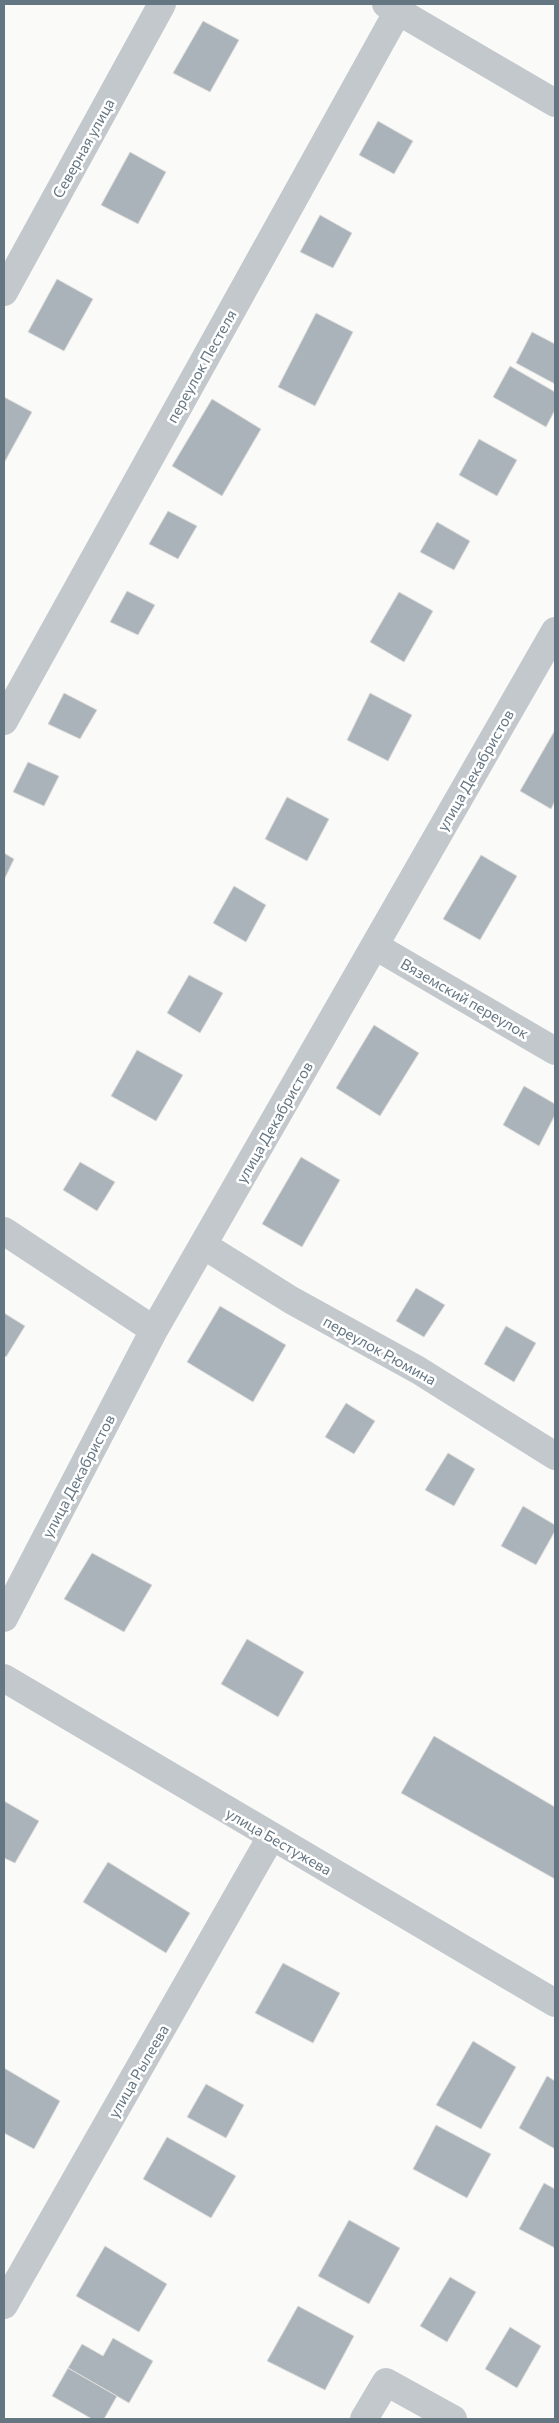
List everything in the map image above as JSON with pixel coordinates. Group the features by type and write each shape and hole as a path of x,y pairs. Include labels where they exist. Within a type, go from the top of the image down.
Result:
{"street":[{"name":"Северная улица","path":"4,292 162,4"},
{"path":"392,7 555,103"},
{"name":"переулок Пестеля","path":"4,721 392,7"},
{"name":"улица Декабристов","path":"4,1618 154,1330 555,632"},
{"name":"Вяземский переулок","path":"374,946 555,1051"},
{"path":"4,1231 154,1330"},
{"name":"переулок Рюмина","path":"204,1245 292,1300 418,1370 555,1456"},
{"name":"улица Бестужева","path":"4,1678 555,2003"},
{"name":"улица Рылеева","path":"4,2305 271,1837"},
{"path":"364,2419 386,2382 453,2419"}],"building":[{"path":"203,21 239,40 210,92 173,73"},
{"path":"378,121 413,141 394,174 359,155"},
{"path":"130,152 166,172 138,224 101,205"},
{"path":"320,215 352,233 333,268 300,252"},
{"path":"57,279 93,299 64,351 28,332"},
{"path":"316,313 353,332 315,406 278,387"},
{"path":"532,332 555,344 555,384 516,363"},
{"path":"510,366 555,392 555,410 546,427 493,397"},
{"path":"4,397 32,412 4,463"},
{"path":"212,399 261,429 222,496 172,466"},
{"path":"479,439 517,460 497,496 459,475"},
{"path":"168,511 197,526 178,559 149,544"},
{"path":"437,522 470,541 454,570 420,552"},
{"path":"127,591 155,605 138,635 110,622"},
{"path":"399,592 433,611 404,662 370,642"},
{"path":"64,693 97,710 80,739 48,724"},
{"path":"370,693 412,715 388,761 347,740"},
{"path":"555,730 555,801 551,809 520,791"},
{"path":"28,762 59,776 44,806 13,792"},
{"path":"287,797 329,819 307,861 265,839"},
{"path":"4,853 14,859 4,880"},
{"path":"481,855 517,876 480,940 443,919"},
{"path":"234,886 266,905 246,942 213,923"},
{"path":"189,975 223,993 200,1033 167,1013"},
{"path":"374,1025 419,1053 380,1116 336,1088"},
{"path":"137,1050 183,1075 156,1121 111,1096"},
{"path":"524,1086 555,1104 555,1115 539,1146 503,1125"},
{"path":"301,1157 340,1180 302,1247 262,1224"},
{"path":"80,1162 115,1182 97,1211 63,1190"},
{"path":"416,1288 445,1305 424,1337 396,1321"},
{"path":"220,1306 286,1345 253,1402 187,1362"},
{"path":"4,1313 25,1326 6,1357 4,1355"},
{"path":"506,1326 536,1343 514,1382 484,1364"},
{"path":"346,1403 375,1421 354,1454 325,1437"},
{"path":"448,1453 475,1469 454,1506 425,1490"},
{"path":"523,1506 555,1525 555,1531 536,1565 501,1546"},
{"path":"92,1553 152,1585 124,1632 64,1599"},
{"path":"247,1639 304,1672 278,1717 221,1684"},
{"path":"434,1736 555,1807 555,1879 401,1793"},
{"path":"4,1801 39,1821 15,1863 4,1858"},
{"path":"108,1862 190,1913 166,1953 83,1902"},
{"path":"283,1963 340,1993 313,2043 255,2013"},
{"path":"473,2041 516,2067 481,2129 436,2105"},
{"path":"4,2068 60,2101 34,2149 4,2133"},
{"path":"547,2076 555,2081 555,2149 519,2128"},
{"path":"206,2084 244,2105 226,2138 187,2117"},
{"path":"436,2125 491,2154 467,2198 413,2169"},
{"path":"167,2137 236,2176 211,2218 143,2179"},
{"path":"544,2183 555,2189 555,2248 519,2229"},
{"path":"349,2220 400,2248 369,2304 318,2276"},
{"path":"105,2246 167,2284 139,2332 76,2296"},
{"path":"450,2277 476,2292 447,2342 420,2326"},
{"path":"298,2306 354,2336 325,2390 267,2361"},
{"path":"510,2327 541,2346 517,2388 485,2369"},
{"path":"113,2338 153,2361 129,2403 68,2368 82,2344 103,2356"},
{"path":"68,2368 117,2396 104,2419 92,2419 52,2396"}]}
